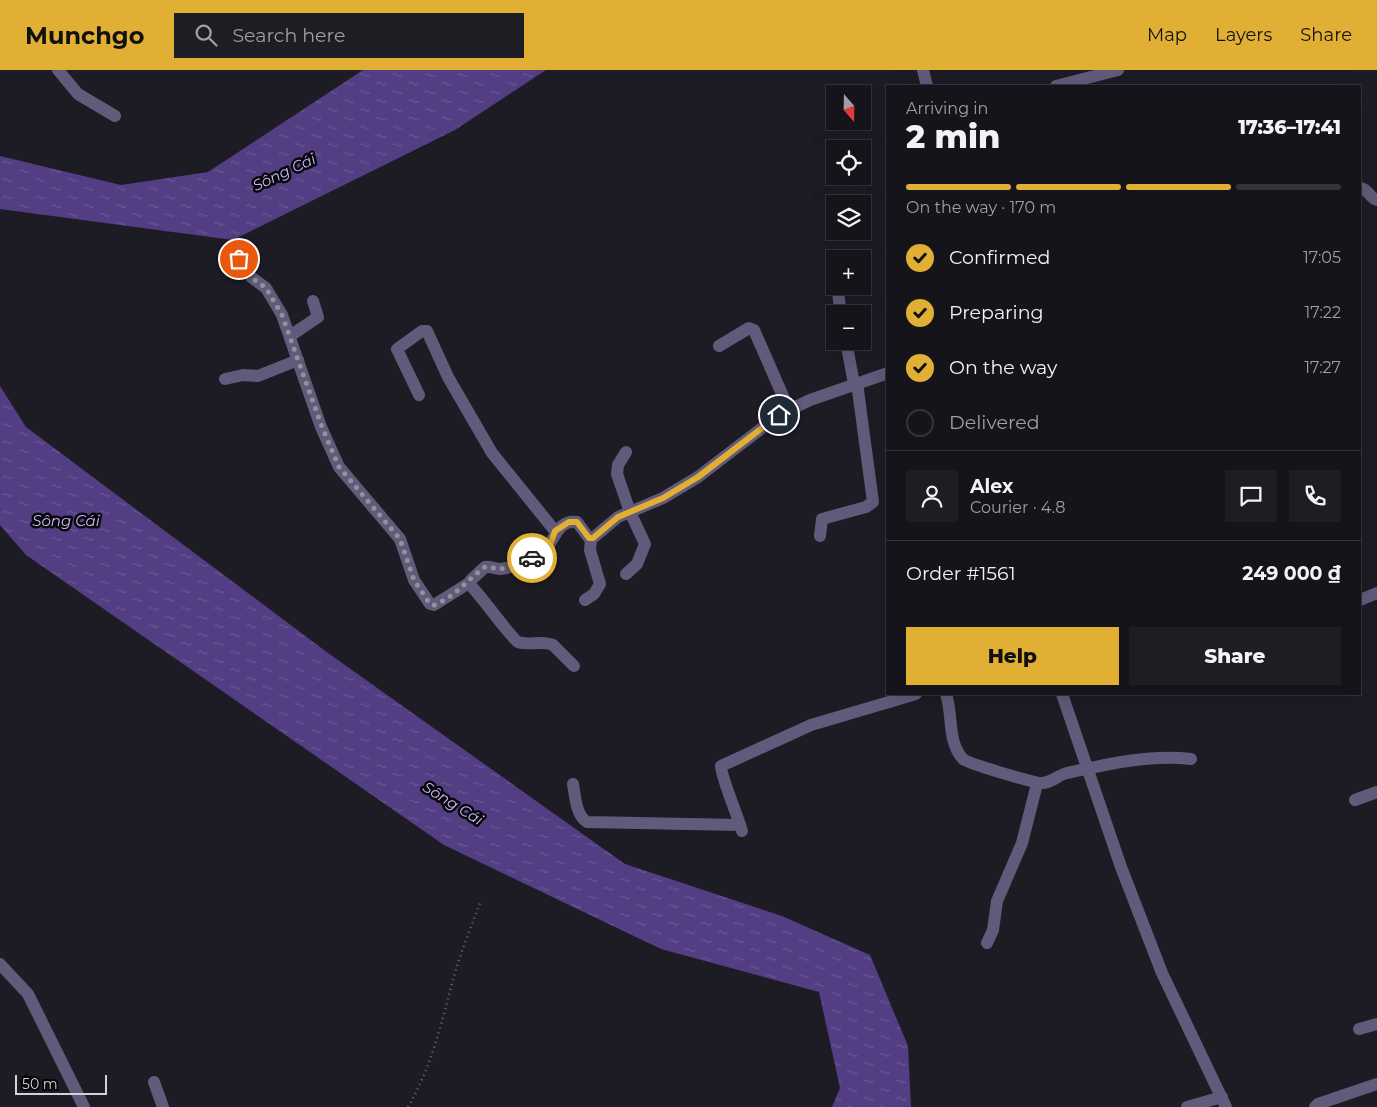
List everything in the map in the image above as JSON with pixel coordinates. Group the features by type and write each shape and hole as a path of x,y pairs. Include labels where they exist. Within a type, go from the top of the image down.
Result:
{"street":[{"path":"58,70 78,94 115,116"},
{"path":"922,70 927,85"},
{"path":"1060,85 1118,70"},
{"path":"1361,188 1366,190 1373,199 1377,200"},
{"path":"239,259 251,277 266,288 274,299 290,336 322,427 339,467 400,539 414,580 430,604 437,604 469,583 485,567 508,567 542,552 550,545 555,531 574,521 591,539"},
{"path":"290,336 318,317 313,301"},
{"path":"719,346 749,328 754,330 789,410"},
{"path":"419,395 397,349 422,331 427,331 448,377 492,453 555,531"},
{"path":"820,536 820,522 822,519 866,507 873,502 856,384 848,350"},
{"path":"226,379 243,375 258,376 298,360"},
{"path":"585,600 594,594 600,584 590,550 591,539 618,517 679,489 748,441 769,421 789,410 810,400 886,374"},
{"path":"626,452 618,465 617,474 630,512 645,544 637,564 626,574"},
{"path":"469,583 498,618 512,639 524,643 553,645 574,666"},
{"path":"1361,600 1377,593"},
{"path":"573,784 579,810 582,818 587,822 741,828 729,790 723,779 721,766 811,725 913,695"},
{"path":"946,695 951,715 950,726 962,758 972,764 1037,784 1050,782 1064,773 1087,768 1165,756 1191,759"},
{"path":"1062,695 1121,867 1170,991 1224,1102 1188,1107"},
{"path":"987,943 993,930 997,901 1022,843 1037,784"},
{"path":"1355,800 1377,792"},
{"path":"0,964 28,994 84,1107"},
{"path":"1359,1030 1377,1024"},
{"path":"154,1082 162,1107"},
{"path":"1316,1107 1318,1104 1377,1084"}],"path":[{"path":"408,1107 429,1065 448,1005 455,975 481,900"}],"water":[{"name":"Sông Cái","path":"363,70 546,70 455,130 233,240 0,209 0,156 121,185 208,172"},
{"name":"Sông Cái","path":"0,386 26,427 328,653 625,864 782,916 870,955 908,1046 911,1107 832,1107 840,1088 819,992 661,949 444,845 26,555 0,525"}],"way so far":[{"path":"239,259 251,277 266,288 282,315 322,427 339,467 400,539 414,580 430,604 434,605 441,602 469,583 485,567 501,569 532,558"}],"route":[{"path":"532,558 550,545 555,531 569,522 577,522 591,539 618,517 663,498 679,489 748,441 769,421 779,415"}]}
